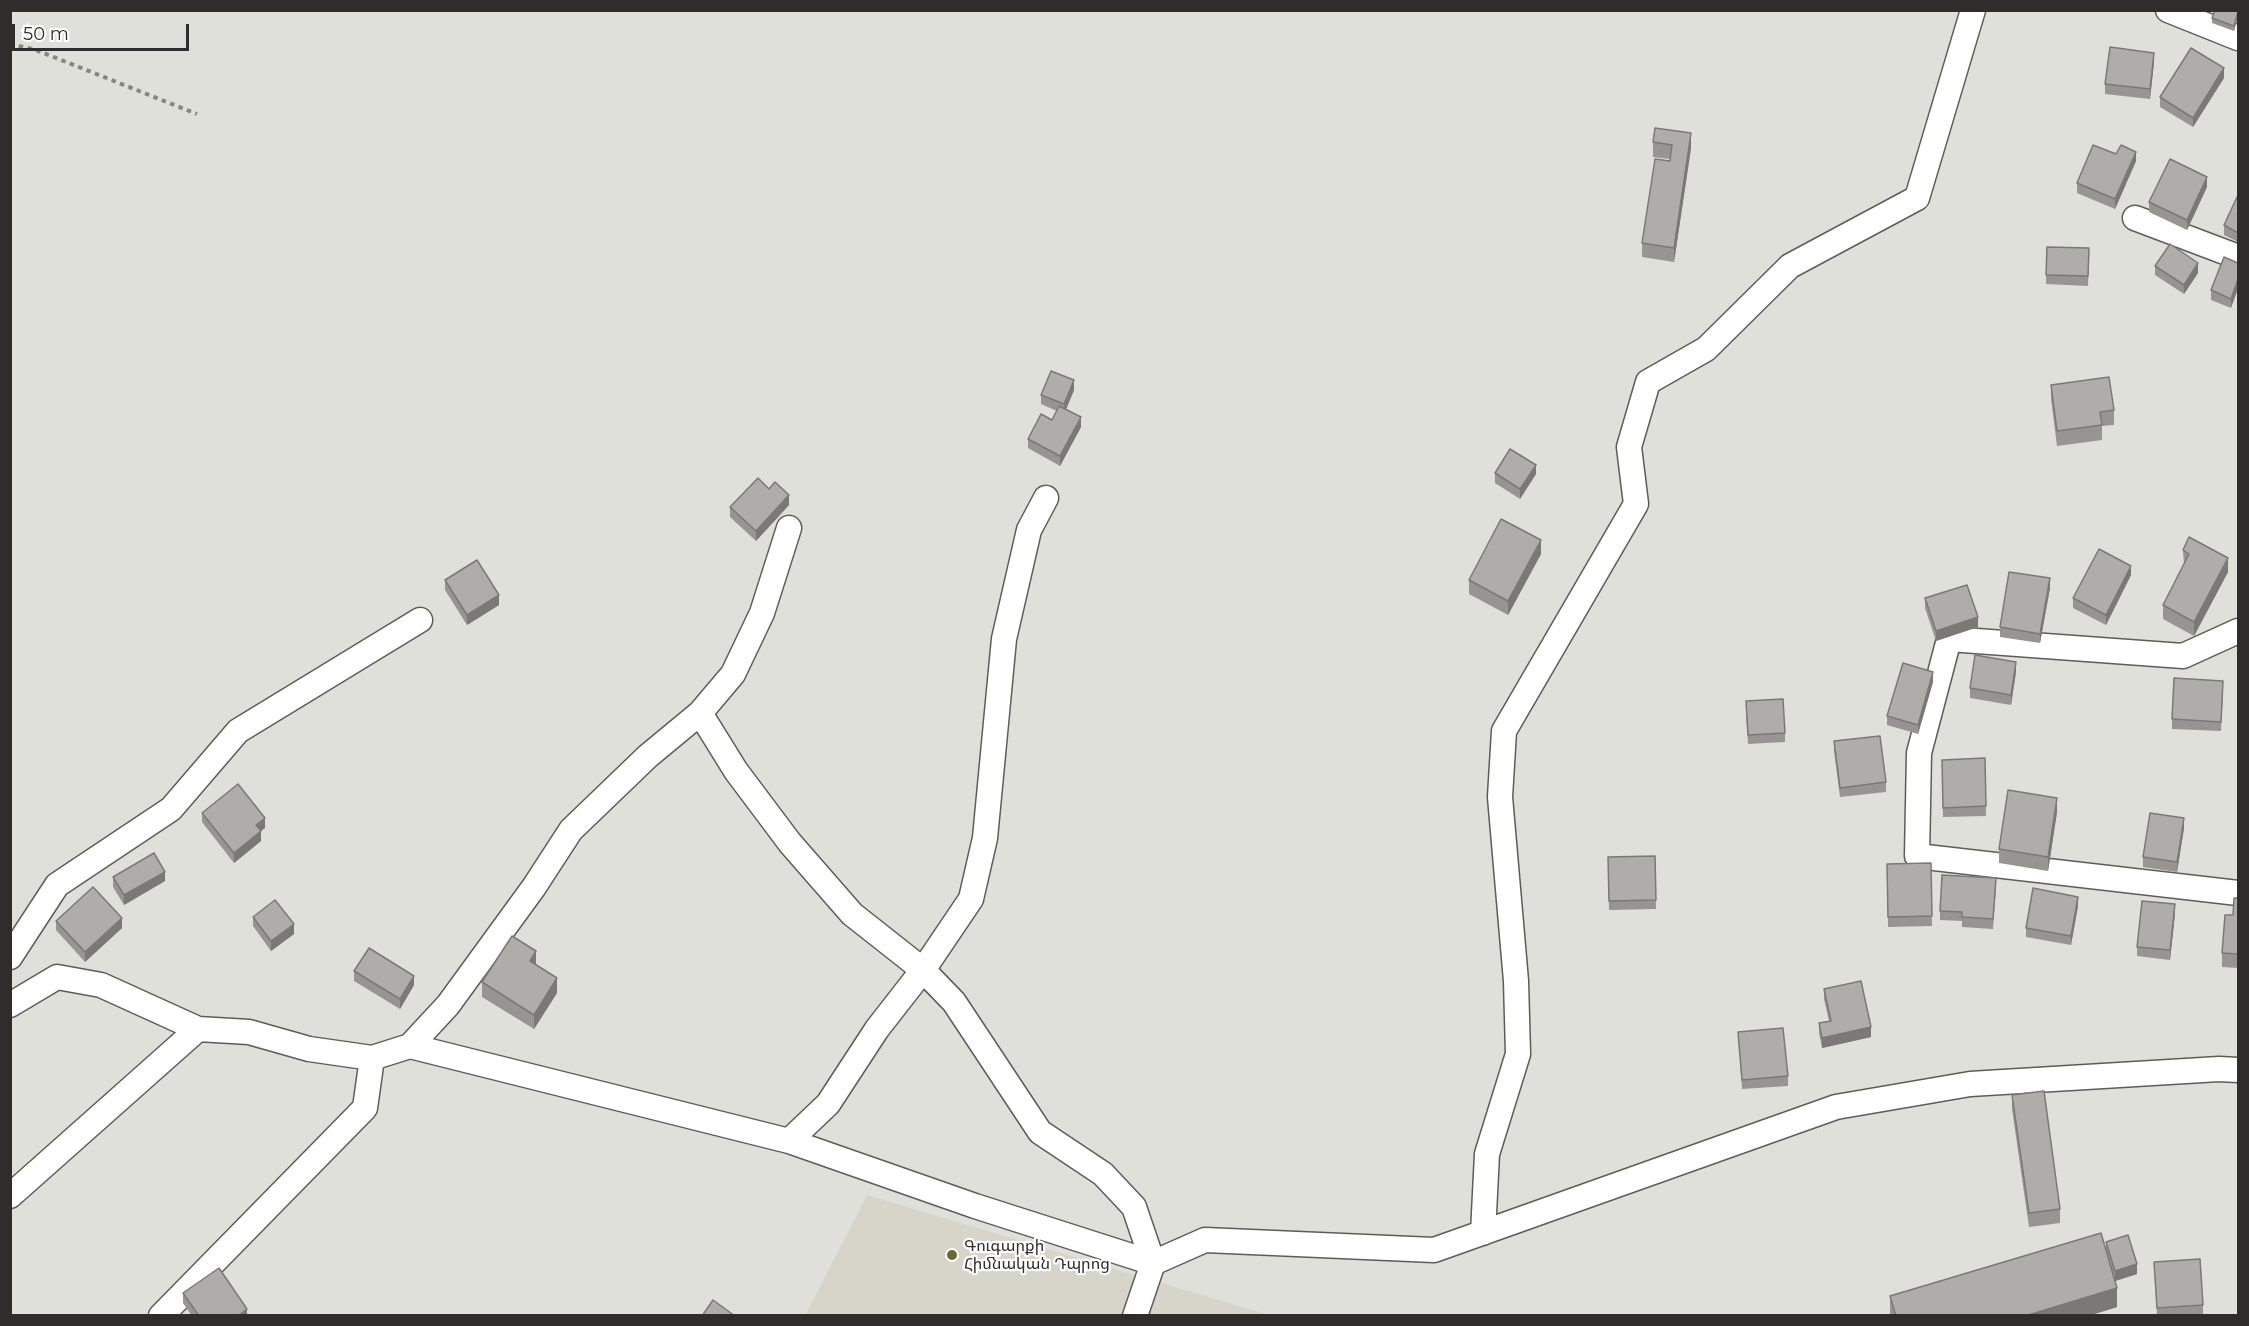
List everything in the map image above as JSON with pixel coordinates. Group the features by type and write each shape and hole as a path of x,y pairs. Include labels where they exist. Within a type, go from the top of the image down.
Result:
{"street":[{"path":"1483,1233 1487,1154 1518,1054 1516,981 1500,798 1504,731 1636,504 1629,447 1648,382 1706,349 1790,266 1917,198 1973,10"},
{"path":"2168,10 2238,38"},
{"path":"2136,218 2238,257"},
{"path":"789,1141 828,1104 878,1029 923,970 971,899 985,837 1004,639 1029,530 1046,498"},
{"path":"10,1005 57,977 101,985 198,1029 249,1032 309,1050 372,1058 410,1046 448,1005 534,887 571,830 648,756 700,713 733,674 762,613 789,528"},
{"path":"10,957 57,885 171,808 238,730 420,620"},
{"path":"2238,631 2183,656 1949,639 1919,753 1917,856 2238,893"},
{"path":"700,713 736,771 790,843 852,914 923,970 954,1002 1040,1131 1103,1174 1134,1207 1153,1263 1142,1314"},
{"path":"10,1196 198,1029"},
{"path":"410,1046 789,1141 975,1206 1153,1263 1205,1240 1434,1250 1836,1107 1970,1084 2219,1069 2238,1070"},
{"path":"160,1316 365,1108 372,1058"}],"path":[{"path":"10,45 36,50 197,114"}],"shaded area":[{"name":"Գուգարքի Հիմնական Դպրոց","path":"867,1195 1269,1315 805,1316"}],"building":[{"path":"2215,10 2236,10 2238,12 2234,26 2212,18"},
{"path":"2110,47 2154,53 2150,89 2105,84"},
{"path":"2191,48 2224,68 2193,118 2160,97"},
{"path":"1655,128 1691,133 1674,248 1642,243 1655,159 1670,161 1672,145 1653,142"},
{"path":"2093,145 2116,154 2121,145 2136,152 2115,199 2077,183"},
{"path":"2170,159 2207,177 2187,220 2149,202"},
{"path":"2238,195 2238,233 2224,225"},
{"path":"2170,244 2198,263 2184,285 2155,266"},
{"path":"2047,247 2089,248 2088,276 2046,275"},
{"path":"2224,257 2238,263 2238,279 2231,299 2211,290"},
{"path":"1051,371 1074,380 1064,404 1041,395"},
{"path":"2109,377 2114,410 2100,412 2102,425 2057,431 2051,385"},
{"path":"1059,406 1081,417 1060,456 1028,439 1041,414 1052,420"},
{"path":"1510,449 1536,465 1520,489 1495,473"},
{"path":"758,478 769,489 775,482 789,495 756,531 730,507"},
{"path":"1501,519 1541,540 1508,601 1469,580"},
{"path":"2189,537 2228,558 2194,622 2163,605 2189,554 2183,550"},
{"path":"2099,549 2131,566 2106,615 2073,598"},
{"path":"477,560 499,595 467,615 445,580"},
{"path":"2009,572 2050,578 2040,634 2000,627"},
{"path":"1967,585 1978,617 1936,631 1925,598"},
{"path":"1975,655 2016,662 2011,695 1970,688"},
{"path":"1903,663 1933,672 1918,725 1887,716"},
{"path":"2174,678 2223,681 2221,722 2172,719"},
{"path":"1783,699 1785,733 1748,735 1746,701"},
{"path":"1880,736 1886,782 1840,788 1834,741"},
{"path":"1985,758 1986,806 1943,808 1942,760"},
{"path":"238,784 265,818 256,825 261,831 234,853 202,813"},
{"path":"2008,790 2057,798 2048,857 1999,849"},
{"path":"2150,813 2184,818 2177,862 2143,857"},
{"path":"154,853 165,872 124,895 113,877"},
{"path":"1655,856 1656,900 1609,901 1608,857"},
{"path":"1931,863 1932,916 1888,917 1887,864"},
{"path":"1942,875 1996,878 1993,919 1962,917 1962,912 1940,911"},
{"path":"93,887 122,918 85,952 56,921"},
{"path":"2033,888 2078,897 2071,936 2026,928"},
{"path":"2234,898 2238,898 2238,954 2222,953 2225,915 2233,915"},
{"path":"275,900 294,924 271,941 253,917"},
{"path":"2142,901 2175,904 2170,950 2137,947"},
{"path":"512,936 536,951 530,961 557,978 534,1015 482,982"},
{"path":"369,948 414,976 400,999 354,971"},
{"path":"1861,981 1871,1027 1822,1038 1819,1023 1831,1021 1824,989"},
{"path":"1783,1028 1788,1076 1742,1080 1738,1032"},
{"path":"2044,1091 2060,1209 2029,1213 2012,1095"},
{"path":"2101,1233 2117,1288 2025,1316 1896,1316 1890,1296"},
{"path":"2128,1235 2137,1264 2115,1271 2106,1242"},
{"path":"2200,1259 2203,1305 2157,1308 2154,1262"},
{"path":"219,1268 247,1309 238,1316 199,1316 183,1293"},
{"path":"713,1300 735,1316 702,1316"}],"place":[{"name":"Գուգարքի Հիմնական Դպրոց","path":"952,1255"}]}
